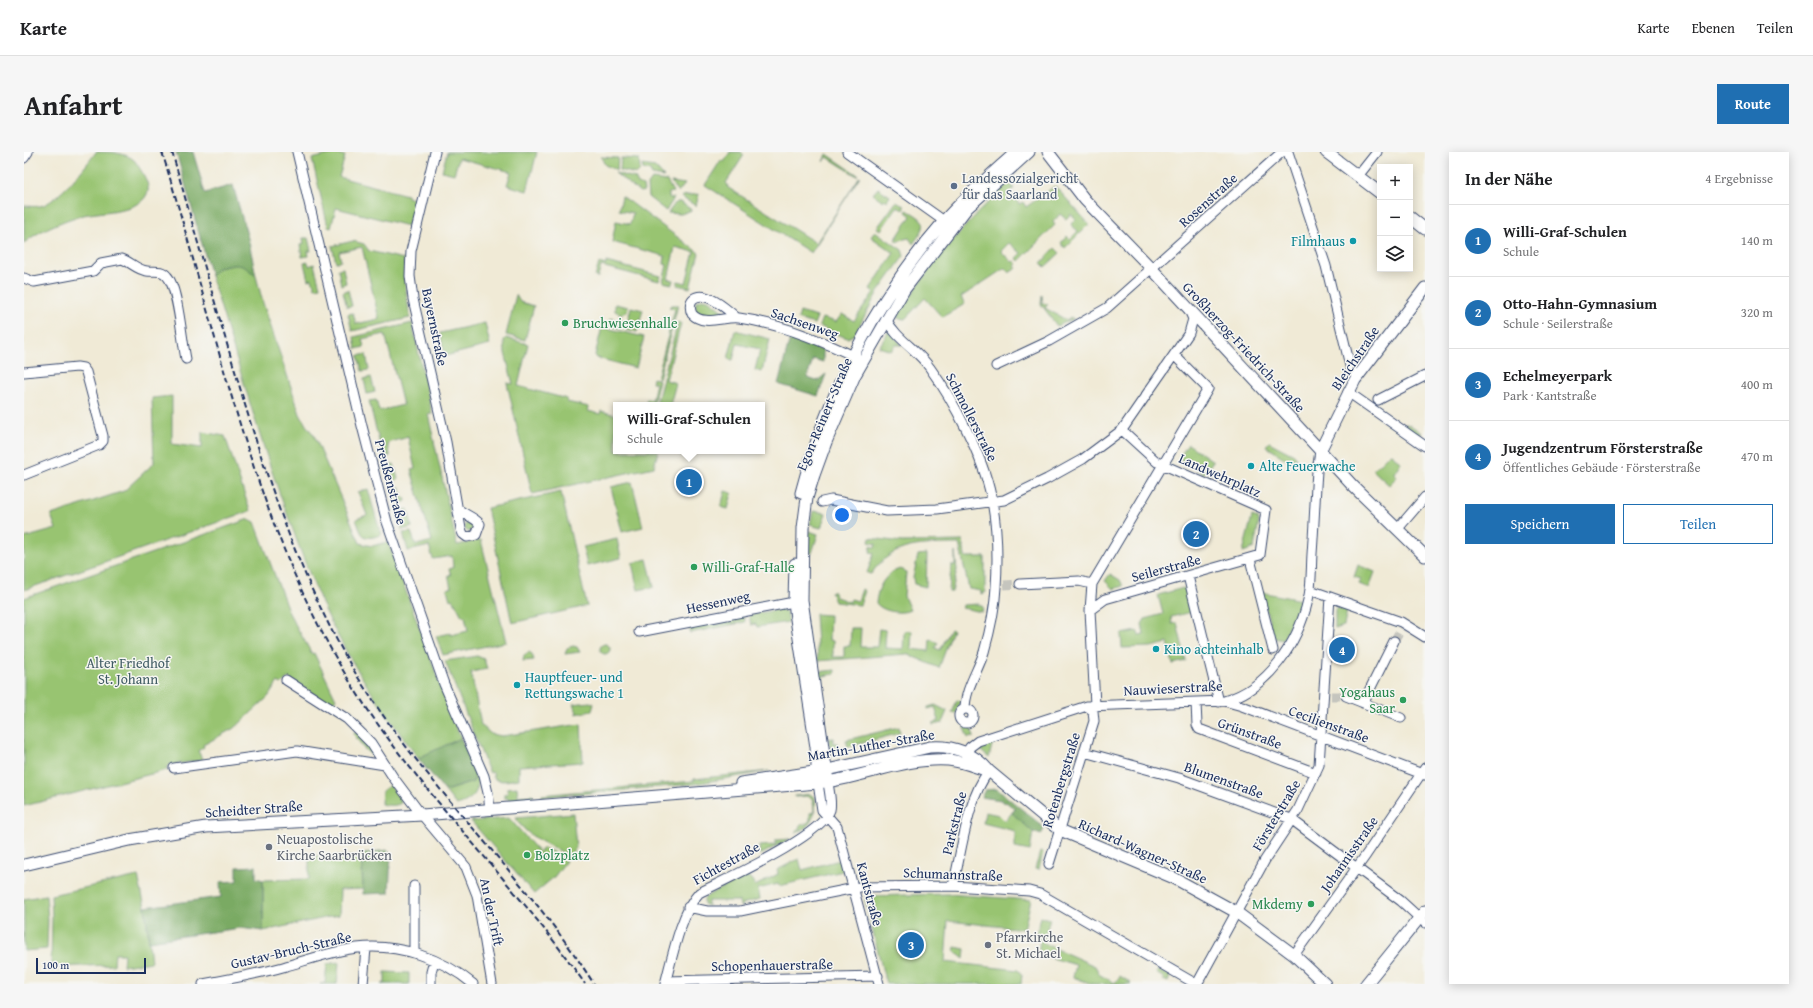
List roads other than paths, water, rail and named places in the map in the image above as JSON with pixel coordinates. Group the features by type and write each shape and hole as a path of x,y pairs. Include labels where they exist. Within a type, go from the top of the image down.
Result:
{"main road":[{"name":"Egon-Reinert-Straße","path":"822,770 798,601 802,583 802,539 807,498 826,442 858,358 886,319 948,224 972,192 1016,152"},
{"name":"Egon-Reinert-Straße","path":"822,770 808,695 798,601 795,539 801,495 818,439 895,284 948,224 1029,152"},
{"name":"Großherzog-Friedrich-Straße","path":"1048,152 1085,200 1141,257 1148,272 1162,280 1358,492 1425,556"},
{"path":"1326,152 1377,192"},
{"path":"1413,219 1425,229"},
{"name":"Bleichstraße","path":"1320,451 1357,376 1425,288"},
{"name":"Martin-Luther-Straße","path":"731,790 742,782 822,770 930,747 946,747 966,753 981,761 989,770"},
{"name":"Martin-Luther-Straße","path":"490,809 823,783 934,759 961,762 989,770"},
{"path":"822,770 823,783"},
{"name":"Richard-Wagner-Straße","path":"989,770 1060,830 1174,878 1236,912 1294,955 1325,984"},
{"name":"Scheidter Straße","path":"24,865 129,840 206,827 422,815 490,809"},
{"path":"1366,984 1423,917"}],"street":[{"path":"24,158 28,152"},
{"name":"Preußenstraße","path":"297,152 362,426 387,522 444,684 484,776 490,809"},
{"name":"Bayernstraße","path":"435,152 413,238 410,276 413,299 444,435 458,509"},
{"path":"847,152 948,224"},
{"name":"Rosenstraße","path":"996,366 1098,314 1148,272 1282,152"},
{"path":"1288,152 1326,266 1351,370 1357,376"},
{"path":"1358,176 1377,152"},
{"path":"24,278 34,282 93,270 101,263 122,259 142,270 157,270 167,275 170,282 178,310 186,359"},
{"name":"Sachsenweg","path":"737,318 721,305 709,298 698,297 694,299 691,304 692,314 698,319 737,318 803,334 858,358"},
{"path":"822,502 831,500 887,511 937,509 1004,500 1066,469 1103,446 1122,430 1133,416 1189,333 1193,319 1187,307"},
{"name":"Schmollerstraße","path":"886,319 890,327 932,370 958,415 982,466 992,501 1000,585 987,638 967,695 965,709"},
{"path":"1189,333 1200,328 1212,334"},
{"name":"Landwehrplatz","path":"1162,464 1208,389 1174,355"},
{"path":"24,372 77,367 83,368 88,379 103,436 103,441 100,444 24,475"},
{"path":"1378,400 1425,376"},
{"path":"1348,392 1404,433 1425,446"},
{"name":"Landwehrplatz","path":"1122,430 1152,458 1162,464 1266,510 1260,555 1250,559"},
{"name":"Nauwieserstraße","path":"966,753 970,747 978,741 1091,706 1221,701 1238,697 1252,688 1277,665 1292,641 1302,618 1310,590 1317,471 1320,451"},
{"name":"Rotenbergstraße","path":"1049,864 1094,716 1091,706 1090,610 1092,584 1162,464"},
{"path":"1401,525 1423,503"},
{"path":"1250,559 1273,650"},
{"name":"Seilerstraße","path":"1105,599 1250,559"},
{"path":"1188,576 1221,701"},
{"path":"1020,584 1079,581 1092,584 1095,590 1105,599 1090,610"},
{"path":"1310,590 1402,626 1425,637"},
{"name":"Försterstraße","path":"1197,984 1265,860 1298,810 1316,773 1320,761 1322,737 1330,597"},
{"name":"Hessenweg","path":"640,632 798,601"},
{"path":"1363,703 1394,641"},
{"name":"An der Trift","path":"286,680 347,719 371,743 385,765 422,815 459,858 471,876 477,895 492,984"},
{"path":"1346,696 1401,718"},
{"name":"Cecilienstraße","path":"1221,701 1424,772"},
{"name":"Grünstraße","path":"1196,703 1197,725 1199,729 1316,773"},
{"path":"174,768 297,751 385,765"},
{"name":"Blumenstraße","path":"1084,752 1179,778 1291,820 1423,917"},
{"name":"Parkstraße","path":"953,886 973,802 979,784 989,770"},
{"name":"Johannisstraße","path":"1294,955 1424,772"},
{"path":"823,783 822,810 827,816"},
{"name":"Kantstraße","path":"827,816 838,827 879,980"},
{"name":"Fichtestraße","path":"665,982 688,908 699,894 806,837 827,816"},
{"path":"414,886 414,953"},
{"name":"Schumannstraße","path":"688,908 708,911 740,911 854,888 953,886 1029,891 1040,894 1197,984"},
{"path":"363,984 366,948"},
{"name":"Gustav-Bruch-Straße","path":"203,984 266,971 342,951 366,948 398,950 414,953 434,961 473,984"},
{"path":"431,984 431,972 434,961"},
{"name":"Schopenhauerstraße","path":"665,982 879,980"}],"tunnel":[{"path":"1004,585 1020,584"},
{"path":"1394,641 1401,629"},
{"path":"1331,696 1346,696"}],"railway":[{"path":"162,152 238,418 259,483 284,548 311,611 344,672 399,754 525,905 585,984"},
{"path":"172,152 221,324 262,458 304,571 339,644 359,679 415,758 538,906 567,944 594,984"}],"place":[{"name":"Landessozialgericht für das Saarland","path":"954,186"},
{"name":"Filmhaus","path":"1353,241"},
{"name":"Bruchwiesenhalle","path":"565,323"},
{"name":"Alte Feuerwache","path":"1251,466"},
{"name":"Willi-Graf-Schulen","path":"689,482"},
{"name":"Otto-Hahn-Gymnasium","path":"1196,534"},
{"name":"Willi-Graf-Halle","path":"694,567"},
{"name":"Kino achteinhalb","path":"1156,649"},
{"name":"Jugendzentrum Försterstraße","path":"1342,650"},
{"name":"Hauptfeuer- und Rettungswache 1","path":"517,685"},
{"name":"Yogahaus Saar","path":"1403,700"},
{"name":"Neuapostolische Kirche Saarbrücken","path":"269,847"},
{"name":"Bolzplatz","path":"527,855"},
{"name":"Mkdemy","path":"1311,904"},
{"name":"Echelmeyerpark","path":"911,945"},
{"name":"Pfarrkirche St. Michael","path":"988,945"}],"park label":[{"name":"Alter Friedhof St. Johann","path":"128,672"}]}
